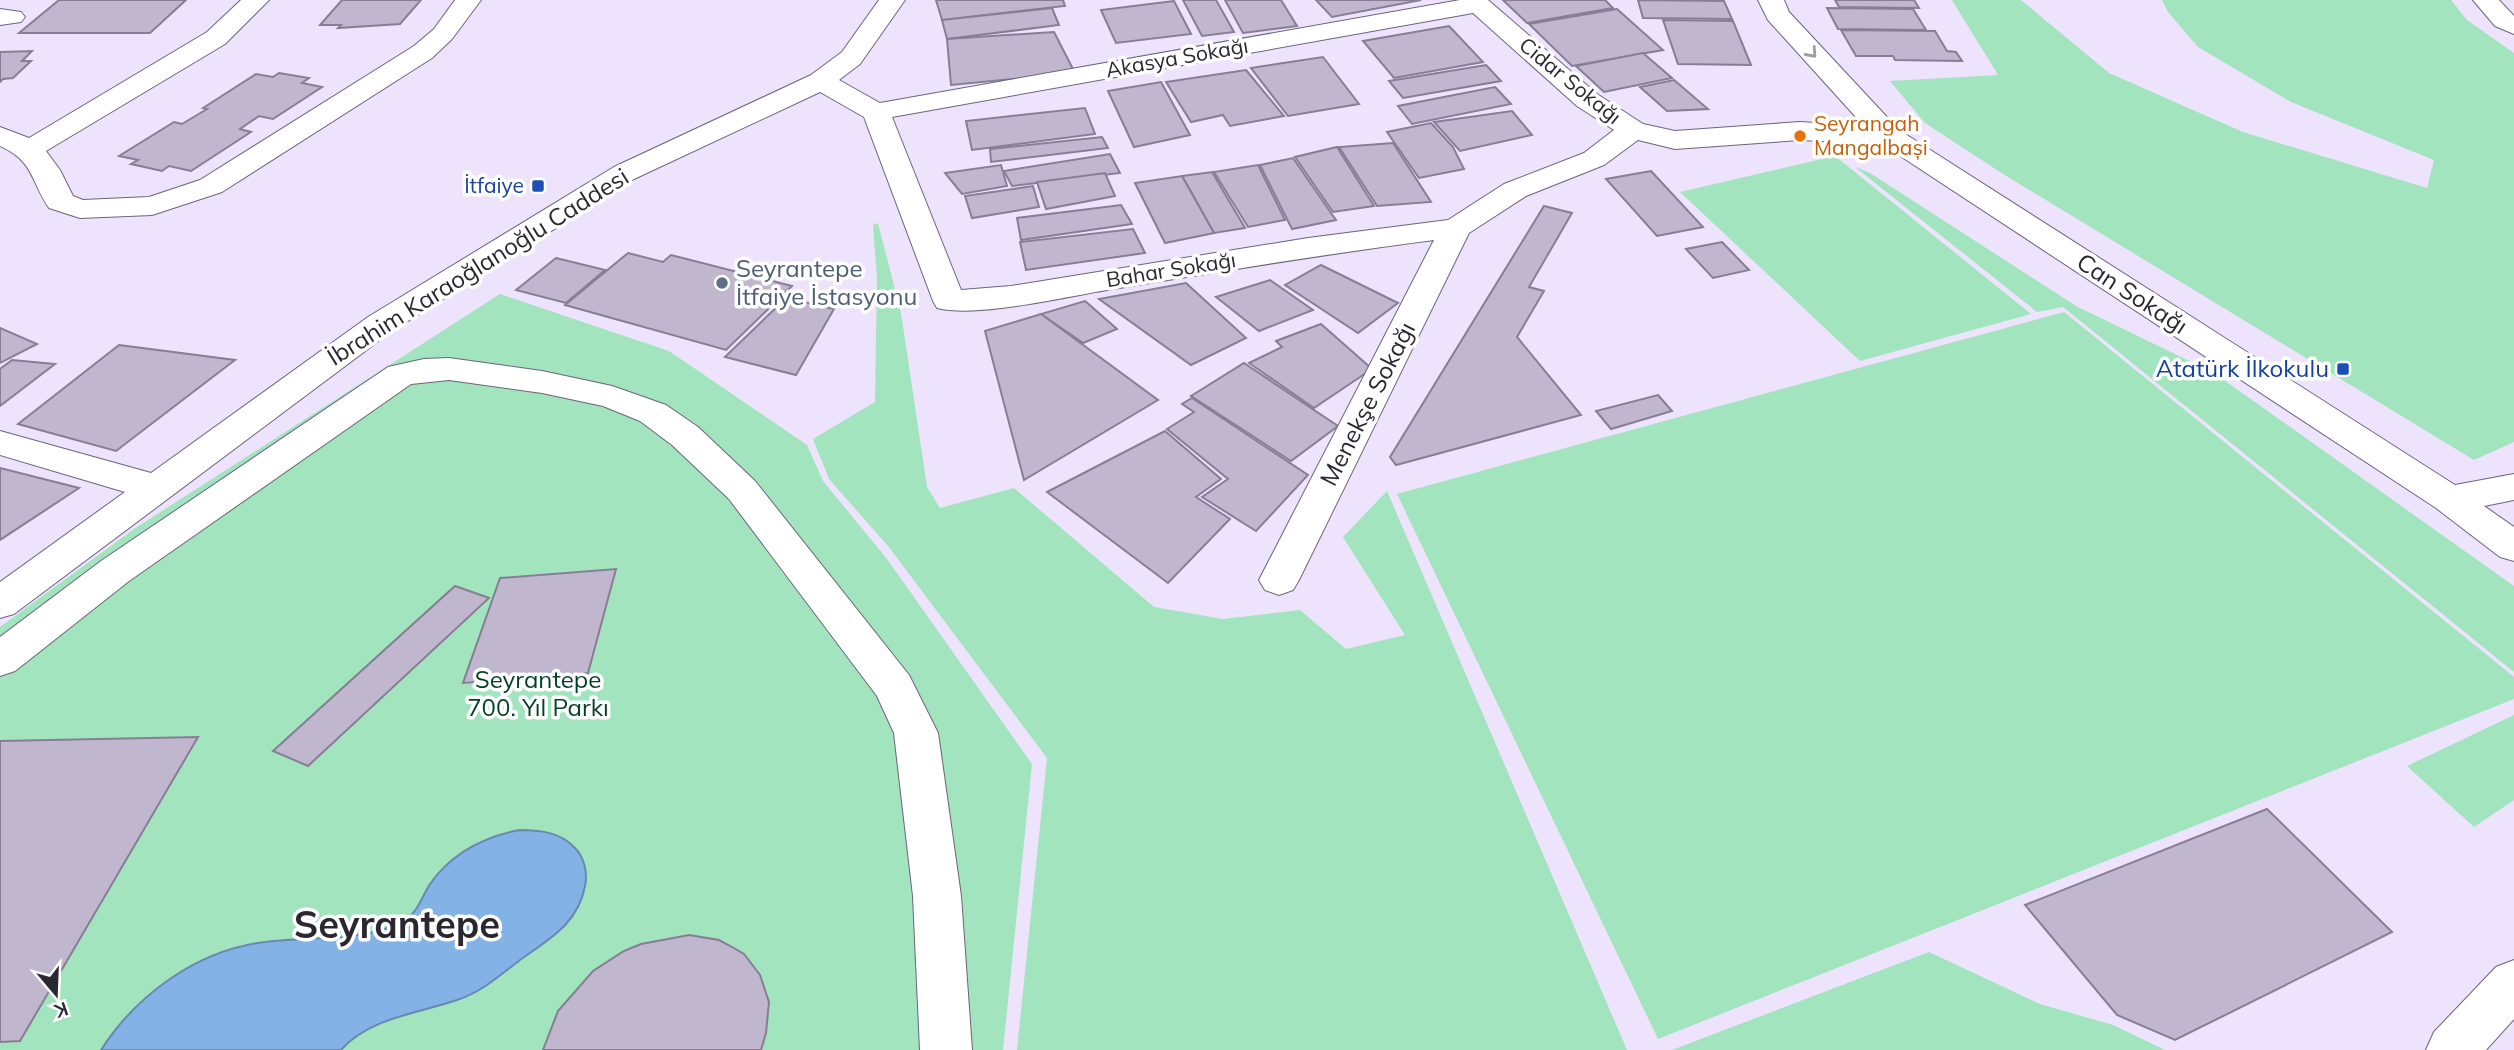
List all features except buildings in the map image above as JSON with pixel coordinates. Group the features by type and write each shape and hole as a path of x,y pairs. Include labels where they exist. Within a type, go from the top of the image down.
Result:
{"street":[{"path":"28,150 216,37 256,0"},
{"path":"0,135 12,139 41,160 60,202 80,209 152,206 211,186 423,52 443,34 468,0"},
{"name":"İbrahim Karaoğlanoğlu Caddesi","path":"0,603 380,324 624,173 821,81 851,58 892,0"},
{"name":"Can Sokağı","path":"1771,0 1777,15 1889,136 2449,499 2514,547"},
{"path":"2486,0 2504,21 2514,26"},
{"name":"Cidar Sokağı","path":"1475,2 1587,100 1633,130 1675,140 1800,131 1889,136"},
{"name":"Akasya Sokağı","path":"876,112 1475,2"},
{"path":"821,81 876,112"},
{"name":"Bahar Sokağı","path":"876,112 949,301 1011,296 1308,247 1456,228 1516,190 1594,159 1633,130"},
{"name":"Menekşe Sokağı","path":"1279,580 1456,228"},
{"path":"0,660 115,571 400,375 449,369 542,382 612,397 653,413 685,436 742,491 894,687 916,733 937,896 946,1050"},
{"path":"0,443 157,488"},
{"path":"2449,499 2514,487"},
{"path":"2462,1047 2514,982"}],"green space":[{"path":"1952,0 2021,0 2109,73 2243,132 2427,188 2434,160 2291,102 2198,47 2168,12 2162,0 2451,0 2467,20 2514,53 2514,442 2474,460 2003,174 1925,123 1890,81 1998,75"},
{"path":"1835,156 2031,314 1860,361 1680,192"},
{"path":"1855,167 1870,173 2076,306 2214,373 2514,586 2514,672 2063,307 2037,312"},
{"path":"878,223 901,313 927,487 940,508 1014,488 1154,607 1223,619 1300,610 1346,649 1405,635 1343,537 1387,491 1627,1050 1017,1050 1047,758 888,546 829,479 813,439 875,402 877,278 873,225"},
{"name":"Seyrantepe 700. Yıl Parkı","path":"500,294 669,351 807,445 823,481 887,559 1032,764 1003,1050 0,1050 0,627 134,529"},
{"path":"2064,312 2514,677 2514,699 1658,1039 1397,494"},
{"path":"2514,715 2514,800 2474,827 2407,766"},
{"path":"1929,952 2040,1004 2113,1025 2165,1050 1672,1050"}],"water":[{"path":"519,830 542,831 568,842 583,860 585,886 576,911 561,929 475,992 380,1024 352,1039 341,1050 101,1050 132,1011 151,993 193,965 216,954 265,942 362,934 393,926 413,913 438,873 458,856 481,842"}],"place":[{"name":"Seyrangah Mangalbași","path":"1800,136"},
{"name":"İtfaiye","path":"538,186"},
{"name":"Seyrantepe İtfaiye İstasyonu","path":"722,283"},
{"name":"Atatürk İlkokulu","path":"2343,369"}],"district":[{"name":"Seyrantepe","path":"397,925"}]}
